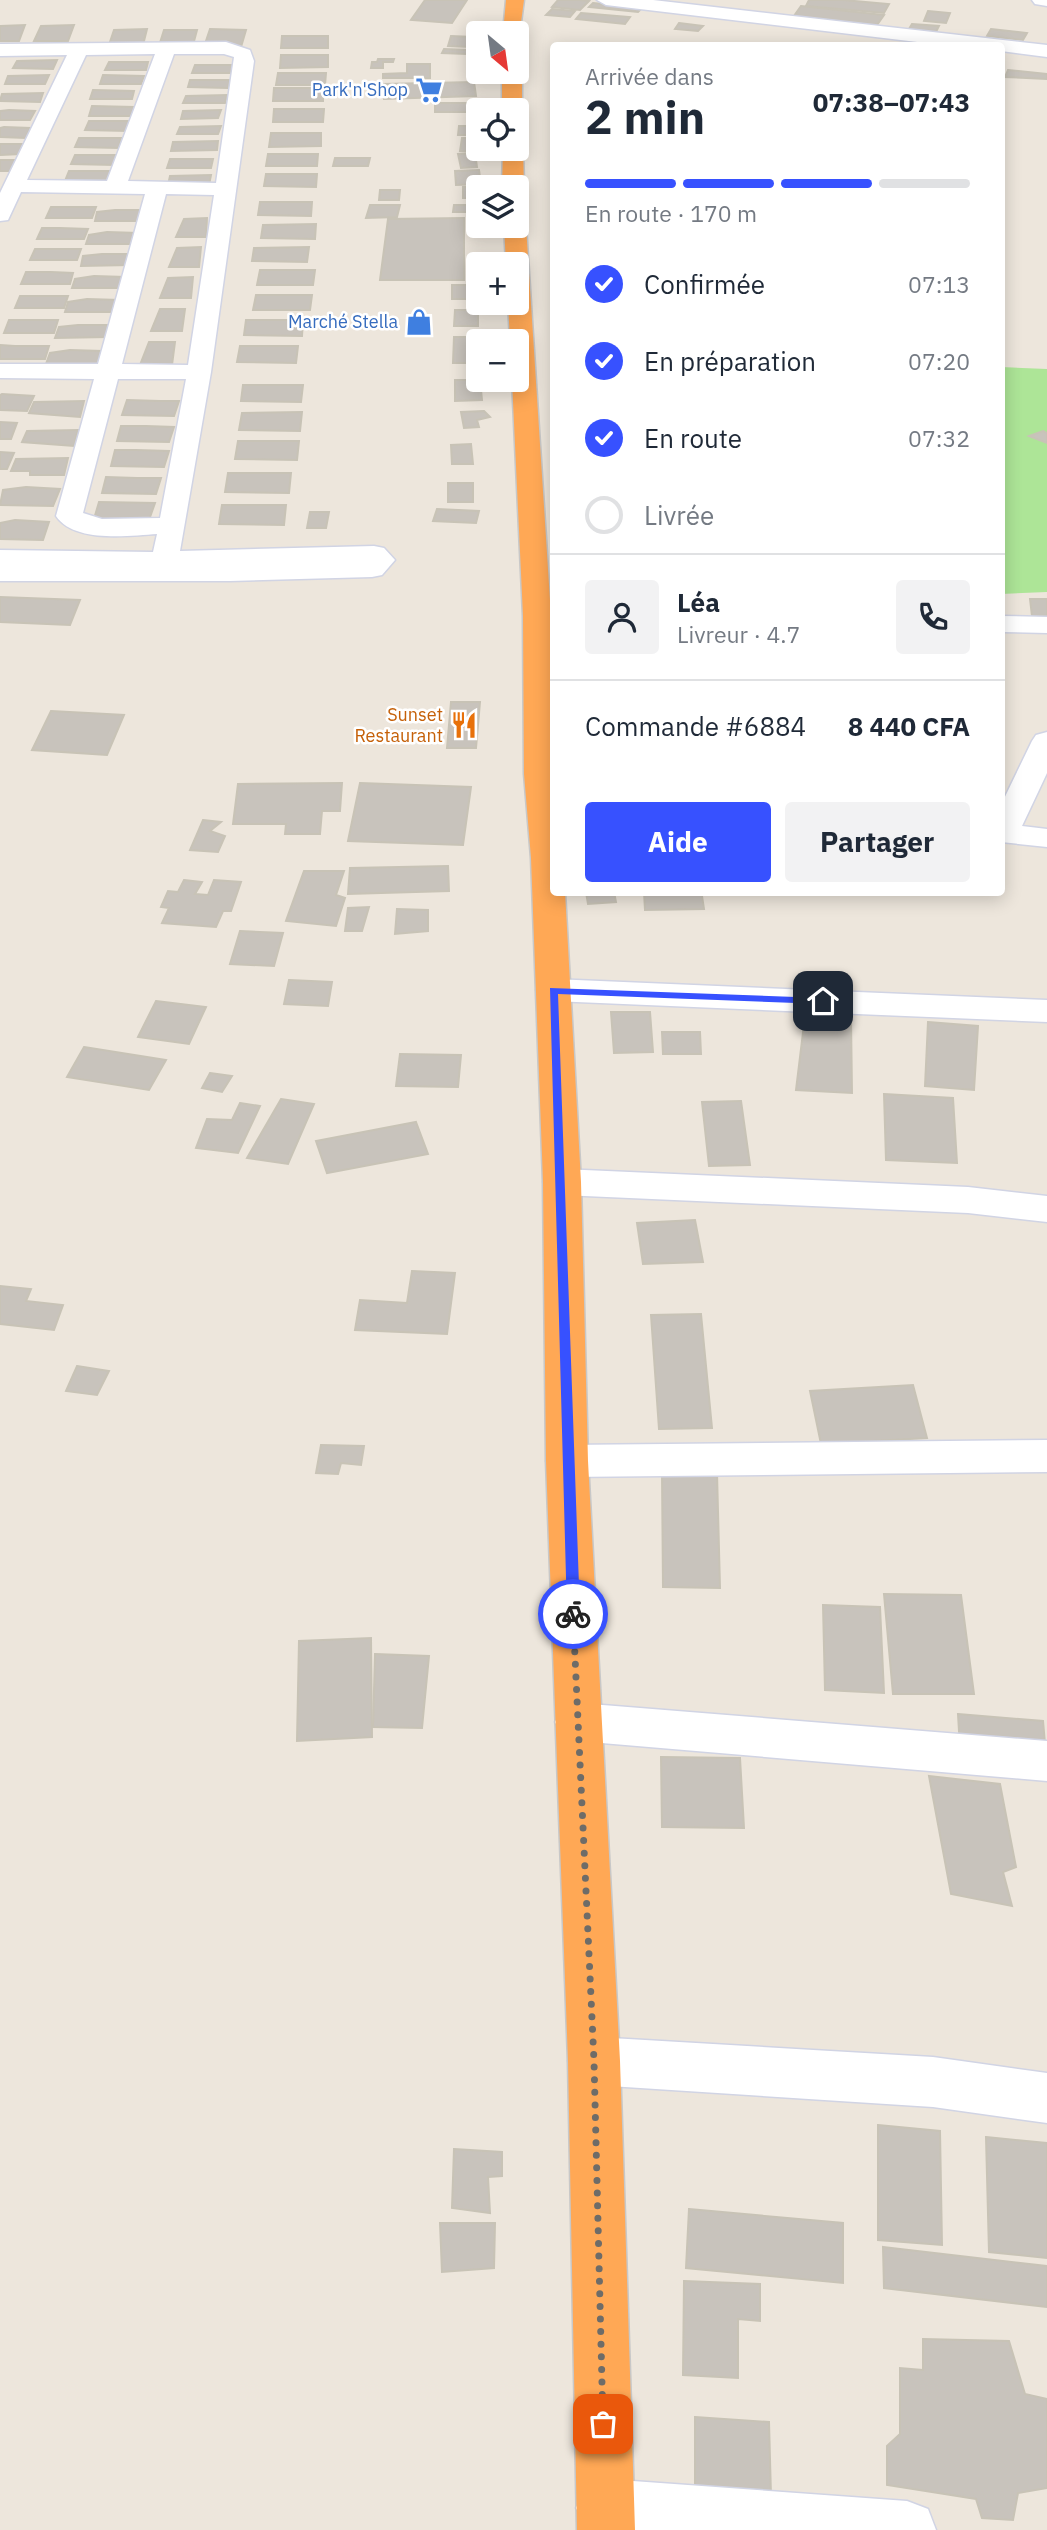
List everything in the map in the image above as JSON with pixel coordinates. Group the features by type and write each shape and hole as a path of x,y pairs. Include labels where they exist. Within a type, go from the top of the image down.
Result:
{"highway":[{"path":"513,21 515,0"},
{"path":"516,238 545,616 539,774 548,826 550,892"},
{"path":"550,896 562,1182 567,1461 594,2061 605,2519"}],"street":[{"path":"606,0 969,42"},
{"path":"1041,0 1047,1"},
{"path":"1005,46 1047,51"},
{"path":"0,50 226,48 243,54 199,372 169,526 164,566"},
{"path":"115,188 166,49"},
{"path":"0,215 78,51"},
{"path":"16,186 226,189"},
{"path":"157,188 69,516 75,522 95,526 169,526"},
{"path":"0,371 199,372"},
{"path":"0,558 164,566 372,569 381,561 374,554 164,566 0,573"},
{"path":"1005,624 1047,625"},
{"path":"1005,826 1047,741"},
{"path":"1005,832 1047,838"},
{"path":"553,990 1047,1011"},
{"path":"562,1182 968,1200 1047,1209"},
{"path":"567,1461 1047,1456"},
{"path":"578,1722 1047,1762"},
{"path":"594,2061 933,2082 1047,2098"},
{"path":"605,2519 907,2530"}],"green space":[{"path":"1005,367 1047,369 1047,592 1005,594"}],"building":[{"path":"425,0 467,0 452,23 411,20"},
{"path":"558,0 589,1 580,10 552,7"},
{"path":"809,0 889,4 884,13 806,6"},
{"path":"593,3 642,8 638,12 589,7"},
{"path":"801,6 884,15 877,25 794,16"},
{"path":"552,9 575,11 570,17 546,15"},
{"path":"928,11 950,13 946,23 924,21"},
{"path":"581,13 630,17 625,24 576,19"},
{"path":"679,23 703,26 698,31 675,29"},
{"path":"912,24 939,26 936,32 909,29"},
{"path":"25,25 19,41 0,41 0,26"},
{"path":"74,25 68,41 34,41 41,26"},
{"path":"147,29 143,45 109,45 114,30"},
{"path":"210,29 246,30 241,47 204,47"},
{"path":"991,29 1027,33 1023,40 987,36"},
{"path":"164,30 197,30 193,45 159,46"},
{"path":"282,36 328,36 328,48 281,48"},
{"path":"451,36 466,37 466,47 448,46"},
{"path":"444,49 466,50 466,54 442,53"},
{"path":"281,55 328,55 328,67 280,68"},
{"path":"378,59 394,59 393,62 383,62 383,68 371,68 372,62 377,62"},
{"path":"57,60 53,69 13,68 17,61"},
{"path":"109,62 148,62 146,70 105,70"},
{"path":"407,64 430,64 430,78 383,78 383,74 407,73"},
{"path":"195,65 233,65 231,73 192,73"},
{"path":"1008,70 1047,74 1047,79 1005,77"},
{"path":"278,73 326,73 325,85 276,85"},
{"path":"49,75 45,84 5,84 8,76"},
{"path":"103,75 144,76 141,84 100,84"},
{"path":"190,80 230,80 228,88 188,87"},
{"name":"Park'n'Shop","path":"466,82 474,84 476,96 384,99 383,84"},
{"path":"274,88 323,88 323,101 273,101"},
{"path":"93,90 134,91 132,99 90,99"},
{"path":"43,93 40,102 0,101 2,94"},
{"path":"227,95 225,103 183,103 186,96"},
{"path":"435,103 466,103 466,112 435,112"},
{"path":"92,106 134,107 131,116 89,116"},
{"path":"274,109 324,109 323,122 273,122"},
{"path":"221,110 218,118 181,119 183,111"},
{"path":"0,111 35,111 30,120 0,120"},
{"path":"89,121 131,121 128,131 85,130"},
{"path":"221,126 218,134 177,134 180,127"},
{"path":"459,126 466,126 466,135 458,135"},
{"path":"0,128 30,128 26,138 0,137"},
{"path":"271,133 321,133 321,146 269,147"},
{"path":"79,138 121,138 119,148 75,147"},
{"path":"462,138 466,138 466,151 460,151"},
{"path":"218,141 217,150 171,151 173,142"},
{"path":"0,144 25,144 21,154 0,155"},
{"path":"268,154 318,154 317,166 266,166"},
{"path":"458,154 466,154 466,161 476,161 477,167 461,168"},
{"path":"75,155 118,155 115,165 71,164"},
{"path":"335,158 370,158 368,166 333,166"},
{"path":"170,159 213,159 211,168 167,168"},
{"path":"0,160 19,160 16,171 0,171"},
{"path":"479,170 480,175 466,175 466,185 456,185 455,171"},
{"path":"69,171 113,171 109,181 65,181"},
{"path":"266,174 317,174 316,187 264,186"},
{"path":"211,175 209,185 168,185 170,176"},
{"path":"463,187 466,187 466,198 463,198"},
{"path":"380,190 400,190 399,200 379,200"},
{"path":"260,202 312,202 311,216 258,215"},
{"path":"370,205 400,205 397,217 366,218"},
{"path":"454,205 466,205 466,212 453,212"},
{"path":"51,207 96,207 92,218 46,218"},
{"path":"145,210 143,221 95,221 97,212"},
{"path":"207,218 206,237 176,237 184,219"},
{"path":"464,218 464,280 380,280 388,219"},
{"path":"316,224 315,239 261,238 263,225"},
{"path":"42,228 88,229 84,239 37,239"},
{"path":"107,232 138,233 135,244 86,244 89,235"},
{"path":"201,247 199,267 169,267 177,248"},
{"path":"309,247 307,262 252,261 254,248"},
{"path":"35,249 81,249 77,260 30,260"},
{"path":"133,254 130,265 81,266 83,256"},
{"path":"260,270 315,270 313,285 257,285"},
{"path":"26,272 73,273 70,284 21,284"},
{"path":"94,276 125,277 123,288 72,288 75,279"},
{"path":"193,277 191,298 160,298 168,278"},
{"path":"452,285 466,285 466,299 452,299"},
{"path":"256,295 312,295 310,310 253,310"},
{"path":"20,296 68,296 64,308 15,308"},
{"path":"87,299 119,300 116,312 65,312 68,302"},
{"path":"160,309 185,309 182,331 151,331"},
{"path":"455,310 466,310 466,315 478,315 478,326 454,326"},
{"path":"9,320 58,320 54,333 4,333"},
{"path":"246,320 303,320 302,336 244,335"},
{"path":"111,325 108,337 55,338 59,327"},
{"path":"454,337 466,337 466,363 453,363"},
{"path":"149,342 175,342 172,365 140,365"},
{"path":"0,345 49,346 45,359 0,359"},
{"path":"240,346 298,346 296,363 237,362"},
{"path":"70,350 102,351 100,364 46,364 50,353"},
{"path":"455,380 466,380 466,392 481,392 482,400 455,401"},
{"path":"243,385 303,385 301,402 241,401"},
{"path":"0,395 34,396 27,411 0,410"},
{"path":"127,400 179,401 174,416 122,415"},
{"path":"84,401 80,417 29,413 34,402"},
{"path":"484,411 490,417 477,420 479,427 464,428 461,412"},
{"path":"302,412 300,431 239,430 242,413"},
{"path":"0,422 17,423 11,439 0,439"},
{"path":"121,426 174,427 169,442 117,441"},
{"path":"78,430 74,446 22,442 27,431"},
{"path":"1043,431 1047,433 1047,443 1029,436"},
{"path":"238,441 299,441 297,460 235,459"},
{"path":"471,444 473,464 452,464 451,445"},
{"path":"115,450 169,451 164,467 111,466"},
{"path":"0,452 14,453 7,469 0,469"},
{"path":"68,458 64,475 30,475 30,471 11,471 16,459"},
{"path":"228,473 291,473 289,493 225,492"},
{"path":"106,477 161,478 156,494 102,493"},
{"path":"448,483 473,483 473,502 448,502"},
{"path":"26,487 60,489 53,506 0,505 3,490"},
{"path":"99,502 155,503 149,520 94,519"},
{"path":"222,505 286,505 284,525 219,524"},
{"path":"437,509 479,511 476,523 433,521"},
{"path":"310,512 329,512 326,528 307,528"},
{"path":"15,520 49,522 43,540 0,539 0,523"},
{"path":"0,597 80,600 70,625 0,622"},
{"path":"1030,599 1047,599 1047,616 1032,616"},
{"name":"Sunset Restaurant","path":"451,702 480,702 476,748 447,748"},
{"path":"51,711 124,715 107,755 32,750"},
{"path":"342,783 340,811 322,811 320,834 285,834 286,824 233,824 238,784"},
{"path":"360,783 471,787 463,845 348,841"},
{"path":"203,820 221,822 210,831 225,836 218,852 190,850"},
{"path":"448,866 449,891 348,894 350,868"},
{"path":"304,871 344,871 336,895 345,898 336,926 286,921"},
{"path":"184,880 202,882 195,894 208,895 214,880 241,882 231,911 223,911 216,927 162,923 169,908 161,907 168,891 178,892"},
{"path":"587,896 615,896 616,902 588,904"},
{"path":"644,896 702,896 704,909 645,910"},
{"path":"369,907 362,931 345,931 348,908"},
{"path":"397,909 428,910 428,931 395,934"},
{"path":"240,931 283,933 274,966 230,964"},
{"path":"289,980 332,982 328,1006 284,1004"},
{"path":"156,1001 206,1007 189,1044 138,1037"},
{"path":"611,1012 650,1012 653,1052 614,1053"},
{"path":"805,1016 851,1018 852,1093 796,1090"},
{"path":"928,1022 978,1026 974,1090 925,1086"},
{"path":"662,1032 700,1032 701,1054 663,1054"},
{"path":"84,1047 166,1060 149,1090 67,1077"},
{"path":"400,1054 461,1055 458,1087 396,1086"},
{"path":"210,1073 232,1076 222,1092 202,1088"},
{"path":"884,1094 953,1098 957,1163 886,1160"},
{"path":"281,1099 314,1104 288,1164 247,1158"},
{"path":"741,1101 750,1165 709,1166 702,1102"},
{"path":"240,1103 260,1106 238,1153 196,1148 207,1119 232,1120"},
{"path":"416,1122 428,1154 327,1173 316,1141"},
{"path":"695,1220 703,1262 643,1264 637,1223"},
{"path":"412,1271 455,1273 447,1334 355,1330 360,1300 407,1303"},
{"path":"0,1286 31,1289 26,1301 63,1305 54,1330 0,1324"},
{"path":"701,1314 712,1428 659,1429 651,1315"},
{"path":"77,1366 109,1371 97,1395 66,1391"},
{"path":"913,1385 927,1438 821,1444 810,1391"},
{"path":"321,1445 364,1446 361,1465 341,1463 338,1474 316,1473"},
{"path":"662,1472 717,1473 720,1588 663,1587"},
{"path":"884,1594 961,1595 974,1694 893,1694"},
{"path":"823,1605 880,1607 884,1693 825,1690"},
{"path":"371,1638 372,1737 297,1741 299,1641"},
{"path":"375,1654 429,1656 422,1728 373,1727"},
{"path":"958,1714 1043,1721 1046,1755 960,1748"},
{"path":"661,1757 740,1758 744,1828 662,1827"},
{"path":"929,1776 1000,1784 1016,1867 1003,1872 1012,1906 951,1894"},
{"path":"878,2125 940,2131 942,2245 878,2240"},
{"path":"986,2137 1047,2143 1047,2258 989,2252"},
{"path":"454,2149 502,2152 502,2176 488,2177 490,2213 452,2208"},
{"path":"689,2209 843,2223 843,2283 686,2268"},
{"path":"440,2223 495,2223 494,2268 442,2272"},
{"path":"883,2247 1047,2266 1047,2307 884,2288"},
{"path":"684,2281 760,2284 760,2321 738,2319 738,2378 683,2375"},
{"path":"923,2339 1009,2341 1025,2394 1047,2399 1047,2488 1018,2493 1013,2520 982,2518 976,2499 887,2485 887,2446 900,2434 900,2368 923,2370"},
{"path":"695,2417 769,2422 771,2496 695,2490"}],"way so far":[{"path":"573,1614 594,2061 603,2424"}],"place":[{"name":"Park'n'Shop","path":"429,90"},
{"name":"Marché Stella","path":"419,322"},
{"name":"Sunset Restaurant","path":"464,725"}],"route":[{"path":"573,1614 567,1461 562,1182 553,990 823,1001"}]}
